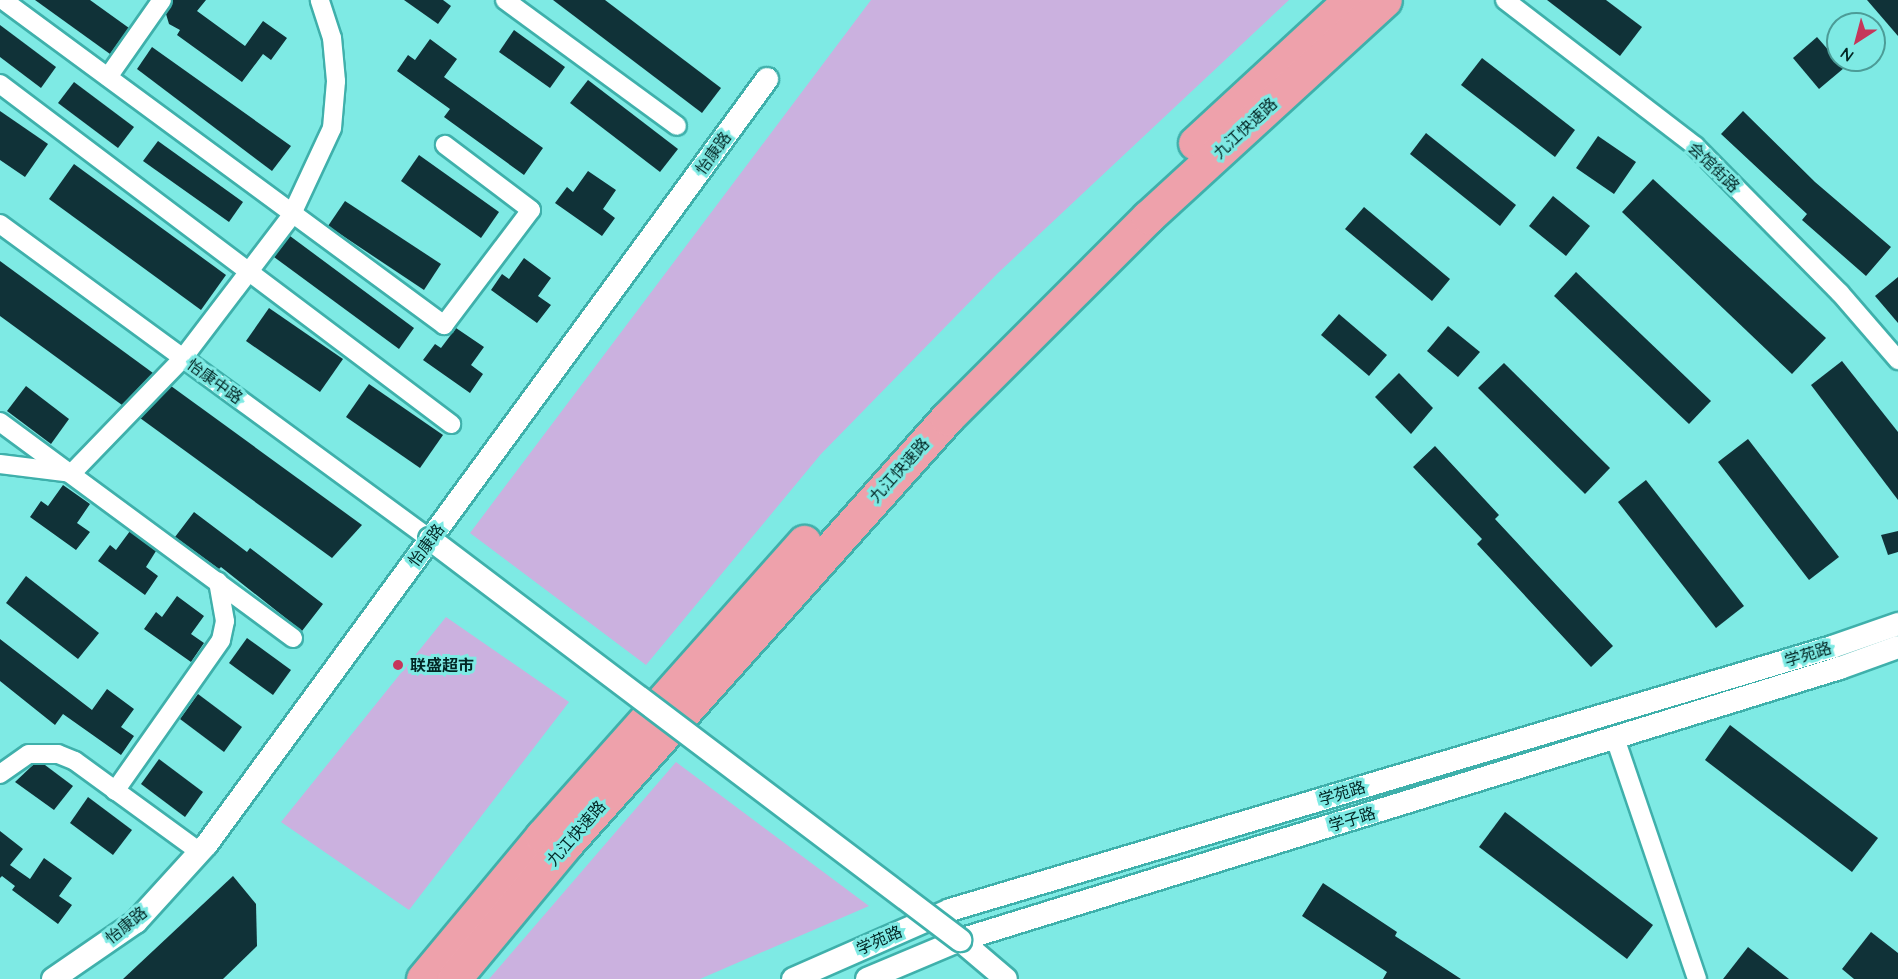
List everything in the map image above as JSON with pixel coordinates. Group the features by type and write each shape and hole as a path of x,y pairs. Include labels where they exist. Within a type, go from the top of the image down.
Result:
{"highway":[{"name":"九江快速路","path":"423,979 542,836 932,400 1134,199 1350,0"},
{"name":"九江快速路","path":"454,979 567,843 946,418 1148,217 1385,0"}],"street":[{"path":"3,0 291,216 444,325 531,210 445,145"},
{"path":"108,77 162,0"},
{"path":"72,473 183,358 291,216 332,128 336,81 332,38 321,0"},
{"path":"505,0 677,126"},
{"name":"会馆街路","path":"1505,0 1695,146 1840,293 1898,360"},
{"name":"怡康路","path":"53,979 136,922 200,852 767,79"},
{"path":"0,84 451,424"},
{"name":"怡康中路","path":"0,224 430,539"},
{"path":"0,422 293,638"},
{"path":"0,464 72,473"},
{"path":"430,539 960,940 1006,979"},
{"path":"115,790 221,640 225,621 218,582"},
{"name":"学苑路","path":"793,979 950,910 1832,647 1898,624"},
{"name":"学苑路","path":"1840,668 1898,646"},
{"name":"学子路","path":"867,979 960,940 1840,668"},
{"path":"1615,738 1698,979"},
{"path":"0,774 29,754 50,753 75,761 200,852"}],"shaded area":[{"path":"871,0 1289,0 998,273 821,454 646,665 470,533"},
{"path":"446,617 569,702 409,910 281,822"},
{"path":"676,762 869,906 700,979 489,979"}],"building":[{"path":"35,0 90,0 129,28 110,54"},
{"path":"173,0 206,0 197,11 245,46 263,21 287,38 271,60 263,54 242,82 177,35 180,30 169,24 166,14"},
{"path":"404,0 443,0 451,6 438,24"},
{"path":"553,0 605,0 721,88 702,113"},
{"path":"1547,0 1606,0 1642,27 1620,56"},
{"path":"1867,0 1898,0 1898,36 1886,22 1886,12 1877,12"},
{"path":"0,25 56,67 41,88 0,57"},
{"path":"514,30 565,67 550,88 499,52"},
{"path":"1817,37 1826,47 1826,72 1839,72 1819,89 1793,58"},
{"path":"430,39 457,59 444,77 543,148 524,175 444,117 450,109 397,71 408,55 415,60"},
{"path":"152,47 291,146 272,171 137,69"},
{"path":"1482,58 1575,130 1555,157 1461,85"},
{"path":"588,80 678,149 660,172 570,103"},
{"path":"74,82 134,127 118,148 58,103"},
{"path":"0,111 48,144 25,177 0,160"},
{"path":"1743,111 1815,182 1891,247 1866,276 1802,220 1807,214 1721,134"},
{"path":"1426,133 1516,205 1500,226 1410,154"},
{"path":"1598,136 1636,162 1614,194 1576,168"},
{"path":"158,141 243,202 229,222 143,161"},
{"path":"419,155 499,212 481,238 401,181"},
{"path":"74,164 226,275 201,310 49,199"},
{"path":"588,171 616,190 603,209 615,218 602,236 555,203 567,187 573,192"},
{"path":"1653,179 1826,338 1792,374 1622,212"},
{"path":"1553,196 1590,226 1566,256 1529,226"},
{"path":"345,201 441,264 424,290 328,226"},
{"path":"1364,207 1450,279 1432,301 1345,229"},
{"path":"290,236 414,328 399,349 274,257"},
{"path":"524,258 551,278 538,296 551,305 537,323 491,290 502,274 509,279"},
{"path":"0,261 153,373 122,405 0,316"},
{"path":"1576,272 1711,401 1689,424 1554,296"},
{"path":"1898,277 1898,323 1875,296"},
{"path":"269,308 343,359 320,392 246,341"},
{"path":"1339,314 1387,355 1369,376 1321,335"},
{"path":"1448,326 1480,352 1458,377 1427,351"},
{"path":"456,328 484,347 471,365 483,374 470,393 423,360 435,344 441,348"},
{"path":"1842,361 1898,432 1898,500 1811,385"},
{"path":"1504,363 1610,468 1585,494 1478,388"},
{"path":"1399,373 1433,408 1411,434 1375,397"},
{"path":"369,384 443,435 420,468 346,417"},
{"path":"26,386 69,419 51,444 7,411"},
{"path":"171,386 362,525 332,558 140,418"},
{"path":"1748,439 1839,557 1809,580 1718,462"},
{"path":"1435,446 1499,515 1495,519 1613,646 1591,667 1477,544 1482,539 1413,467"},
{"path":"1646,480 1744,606 1716,628 1618,502"},
{"path":"63,485 90,504 77,523 90,532 76,550 30,517 41,501 48,506"},
{"path":"194,512 247,552 250,548 323,604 302,631 221,567 219,569 175,537"},
{"path":"130,531 156,551 146,567 158,576 145,595 98,561 110,545 116,550"},
{"path":"1898,531 1898,552 1888,555 1881,535"},
{"path":"26,576 99,633 78,659 6,603"},
{"path":"177,596 204,616 191,634 204,643 191,662 144,629 156,612 162,617"},
{"path":"247,638 291,670 273,695 229,663"},
{"path":"0,639 92,710 107,689 134,709 121,727 134,736 121,755 63,714 55,725 0,681"},
{"path":"198,694 242,727 224,752 180,719"},
{"path":"1730,725 1878,838 1852,872 1705,760"},
{"path":"159,759 203,792 185,817 141,784"},
{"path":"33,765 45,765 73,786 54,810 15,782"},
{"path":"88,797 132,830 113,855 70,823"},
{"path":"1505,812 1653,925 1627,959 1479,847"},
{"path":"0,831 23,849 10,865 30,879 44,858 72,878 59,896 72,905 58,924 12,890 15,886 2,876 0,878"},
{"path":"233,876 256,904 257,946 223,979 123,979"},
{"path":"1323,883 1397,932 1395,936 1461,979 1383,979 1387,972 1302,916"},
{"path":"1871,932 1898,953 1898,979 1854,979 1842,969"},
{"path":"1748,947 1789,979 1723,979"}],"place":[{"name":"联盛超市","path":"398,665"}]}
